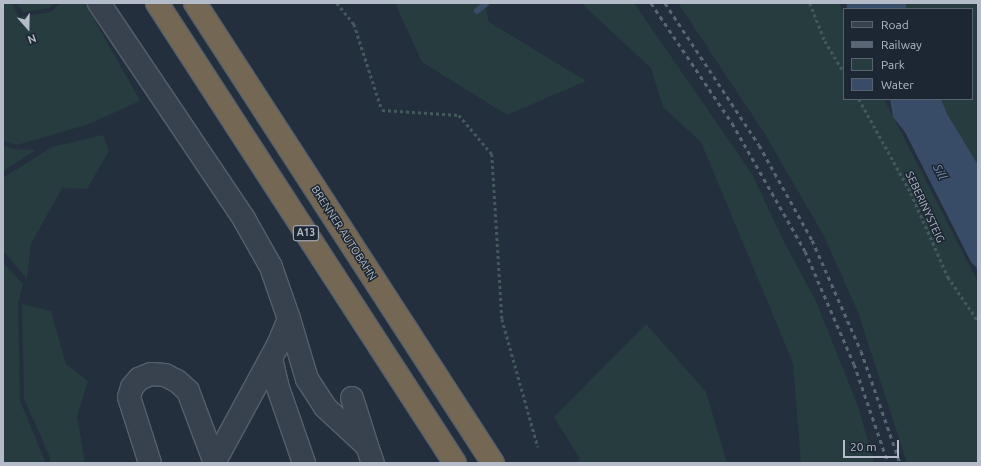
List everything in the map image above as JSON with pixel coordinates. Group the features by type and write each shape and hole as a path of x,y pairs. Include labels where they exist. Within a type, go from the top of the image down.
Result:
{"highway":[{"name":"A13","path":"157,3 454,463"},
{"name":"BRENNER AUTOBAHN","path":"195,3 493,463"}],"lane":[{"path":"99,3 244,219 271,267 289,319 307,379 325,407 370,455"},
{"path":"215,462 271,358 289,319"},
{"path":"271,358 277,385 304,463"},
{"path":"150,463 129,397 132,387 139,379 151,374 171,378 188,391 215,462"},
{"path":"352,398 370,455"}],"path":[{"path":"337,3 354,24 382,110 459,114 492,154 502,319 538,447"},
{"path":"810,3 825,41 843,71"},
{"name":"SEBERINYSTEIG","path":"860,100 911,193 948,277 978,322"}],"green space":[{"path":"3,3 12,3 19,17 51,12 60,3 85,3 140,101 86,125 17,145 3,141"},
{"path":"17,3 54,3 49,8 23,12"},
{"path":"395,3 484,3 489,22 586,81 507,115 422,62"},
{"path":"581,3 634,3 752,174 785,244 816,301 858,406 874,463 801,463 793,363 701,142 663,107 651,68"},
{"path":"678,3 839,3 843,12 843,100 885,100 978,282 978,463 907,463 858,312 824,236 765,134"},
{"path":"897,3 978,3 978,183 935,100 973,100 973,8 899,8"},
{"path":"103,135 109,151 87,189 62,188 31,244 27,279 3,250 3,178 52,147"},
{"path":"3,146 15,149 36,150 3,171"},
{"path":"3,263 23,284 18,303 20,401 46,463 3,463"},
{"path":"22,304 51,311 66,364 88,381 77,416 85,463 50,463 50,457 24,399"},
{"path":"646,324 706,392 727,463 575,463 580,459 554,417"}],"water":[{"path":"847,3 906,3 906,8 847,8"},
{"name":"Sill","path":"890,100 941,100 947,114 978,165 978,269 971,262 905,132 893,117"}],"waterway":[{"path":"477,11 487,3"}],"railway":[{"path":"651,3 732,123 805,251 854,364 888,463"},
{"path":"665,3 759,145 812,240 861,351 900,463"}]}
